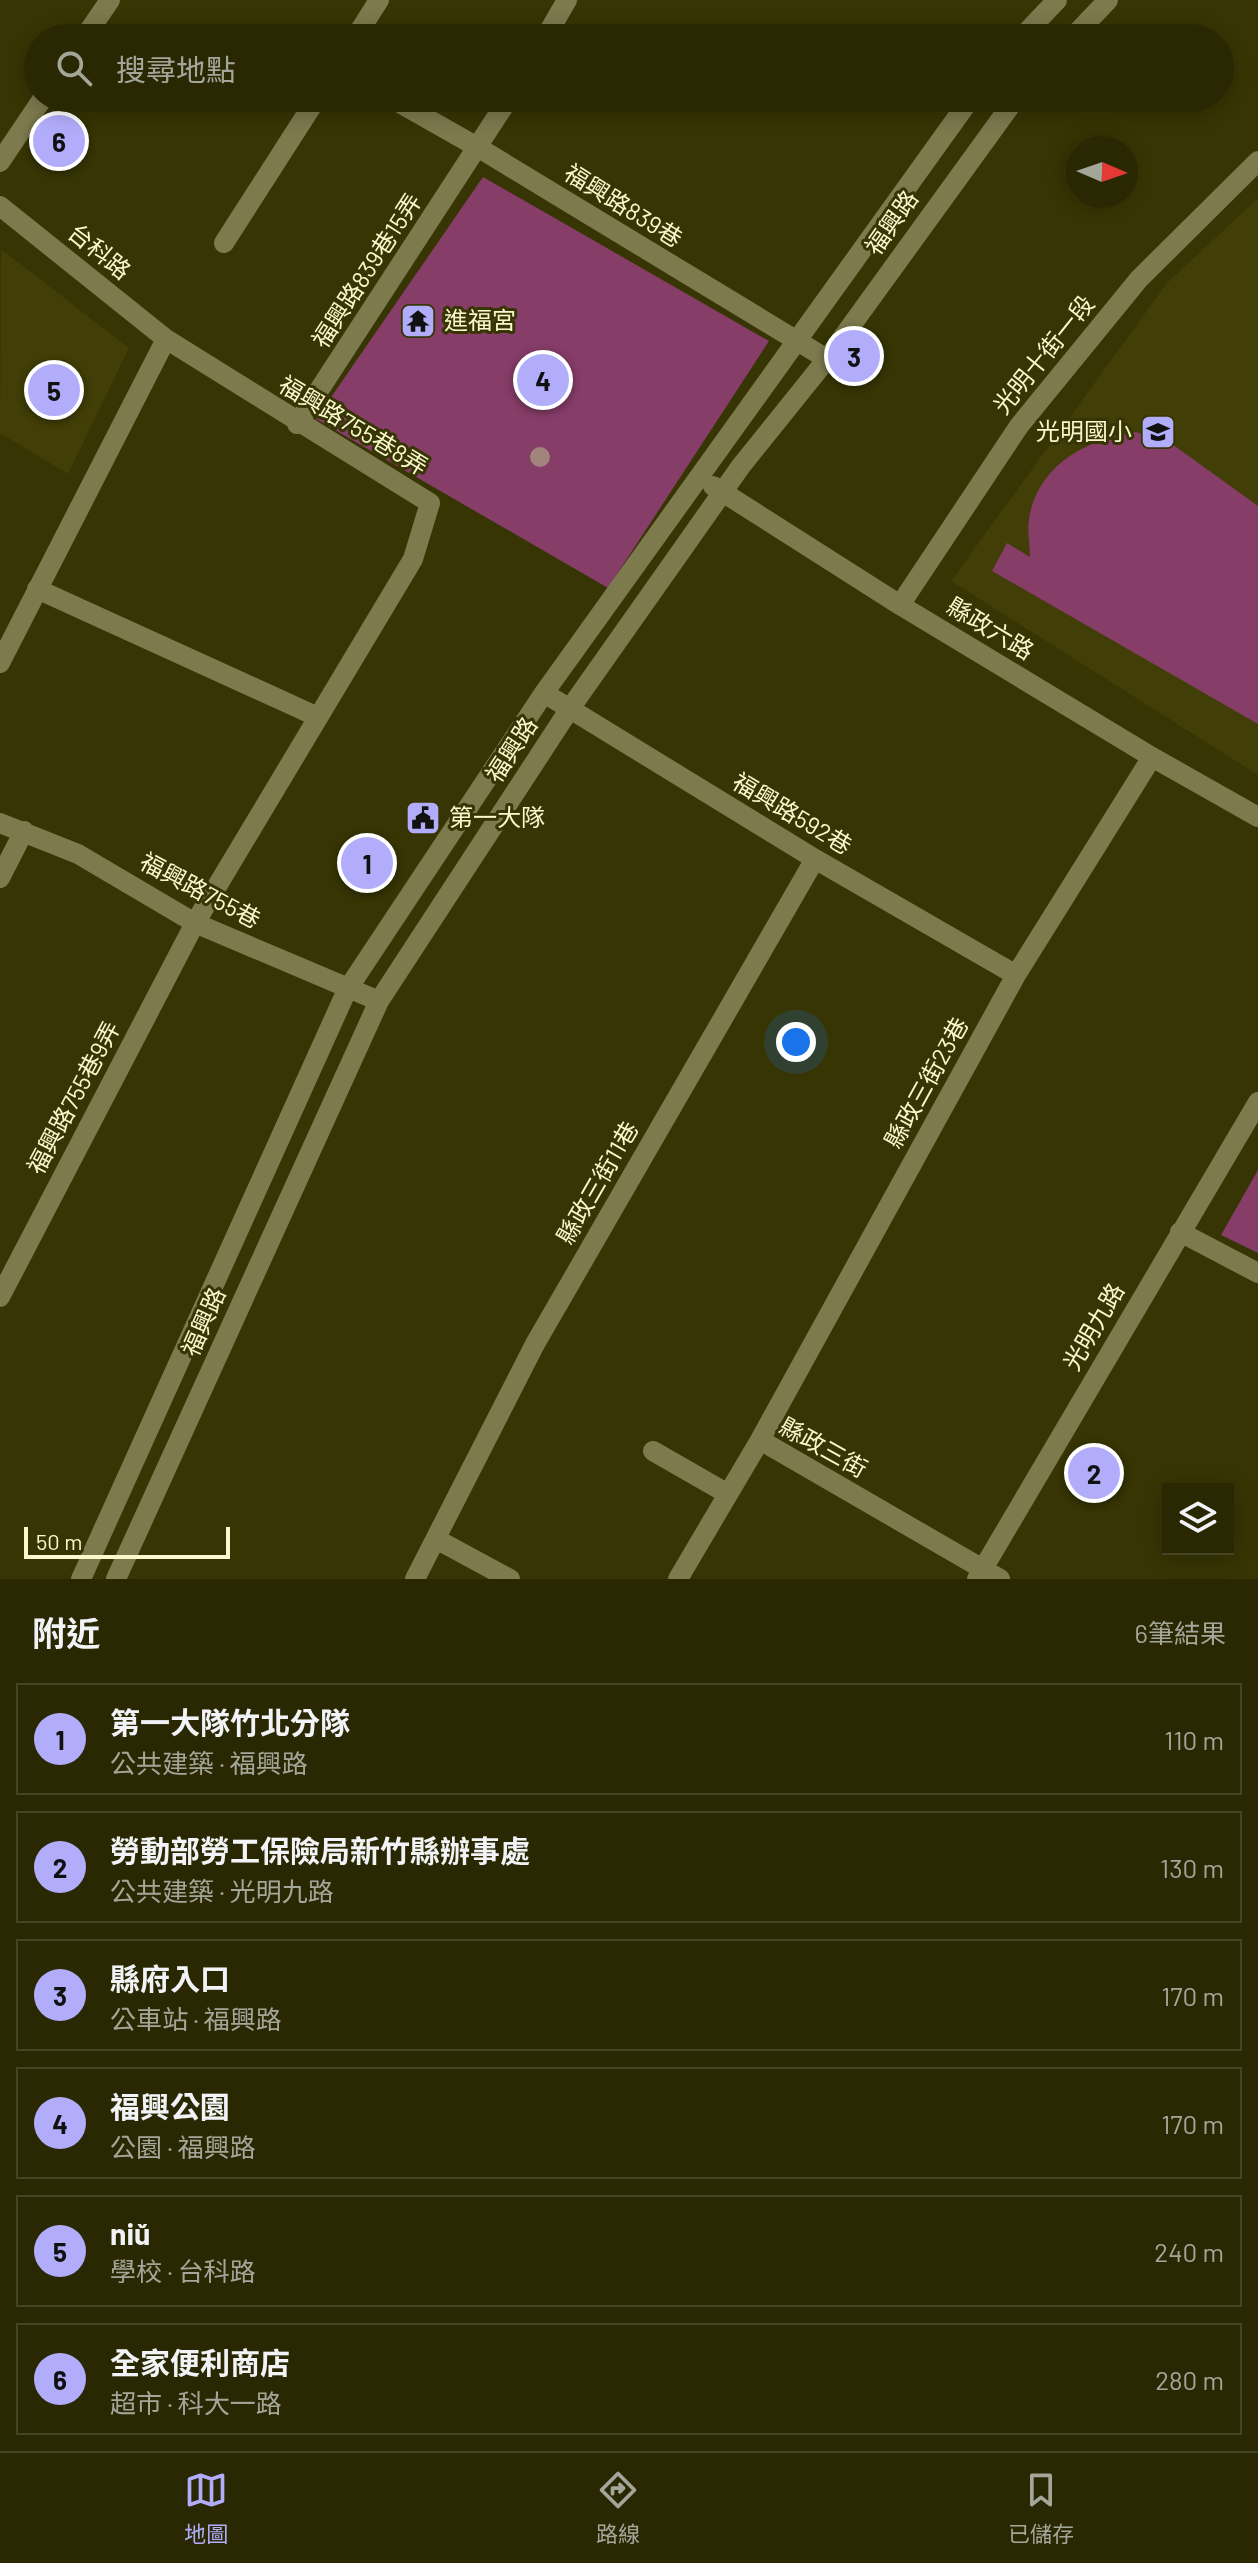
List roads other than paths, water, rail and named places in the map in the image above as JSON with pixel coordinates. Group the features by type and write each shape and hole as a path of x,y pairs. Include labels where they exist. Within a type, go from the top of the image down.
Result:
{"street":[{"path":"94,24 110,0"},
{"path":"364,24 379,0"},
{"path":"553,24 567,0"},
{"path":"1034,24 1057,0"},
{"path":"1085,24 1108,0"},
{"path":"0,162 34,112"},
{"path":"224,243 308,112"},
{"name":"福興路839巷","path":"416,112 827,359"},
{"name":"福興路839巷15弄","path":"297,424 501,112"},
{"name":"福興路","path":"81,1579 347,990 544,693 961,112"},
{"name":"福興路","path":"116,1579 379,1001 569,710 723,493 827,359 1006,112"},
{"name":"光明十街一段","path":"900,605 1019,426 1139,279 1255,170"},
{"name":"台科路","path":"0,206 166,339"},
{"path":"0,663 166,339"},
{"name":"福興路755巷8弄","path":"166,339 297,424 430,503 413,559 195,923"},
{"name":"縣政六路","path":"700,476 900,605 1258,817"},
{"path":"37,589 318,717"},
{"name":"福興路592巷","path":"544,693 815,859 1016,975"},
{"name":"縣政三街23巷","path":"760,1440 1016,975 1152,757"},
{"name":"福興路755巷","path":"0,823 78,854 195,923 379,1001"},
{"path":"0,878 24,831"},
{"name":"縣政三街11巷","path":"436,1539 535,1344 815,859"},
{"name":"福興路755巷9弄","path":"0,1297 195,923"},
{"name":"光明九路","path":"986,1576 1180,1232 1258,1102"},
{"path":"249,1206 283,1210"},
{"path":"1180,1232 1258,1273"},
{"name":"縣政三街","path":"678,1579 760,1440 986,1576"},
{"path":"653,1451 728,1494"},
{"path":"415,1579 436,1539 510,1579"}],"place":[{"name":"全家便利商店","path":"59,141"},
{"name":"進福宮","path":"418,321"},
{"name":"縣府入口","path":"854,356"},
{"name":"福興公園","path":"543,380"},
{"name":"niǔ","path":"54,390"},
{"name":"光明國小","path":"1158,432"},
{"name":"第一大隊","path":"423,818"},
{"name":"第一大隊竹北分隊","path":"367,863"},
{"name":"勞動部勞工保險局新竹縣辦事處","path":"1094,1473"}]}
